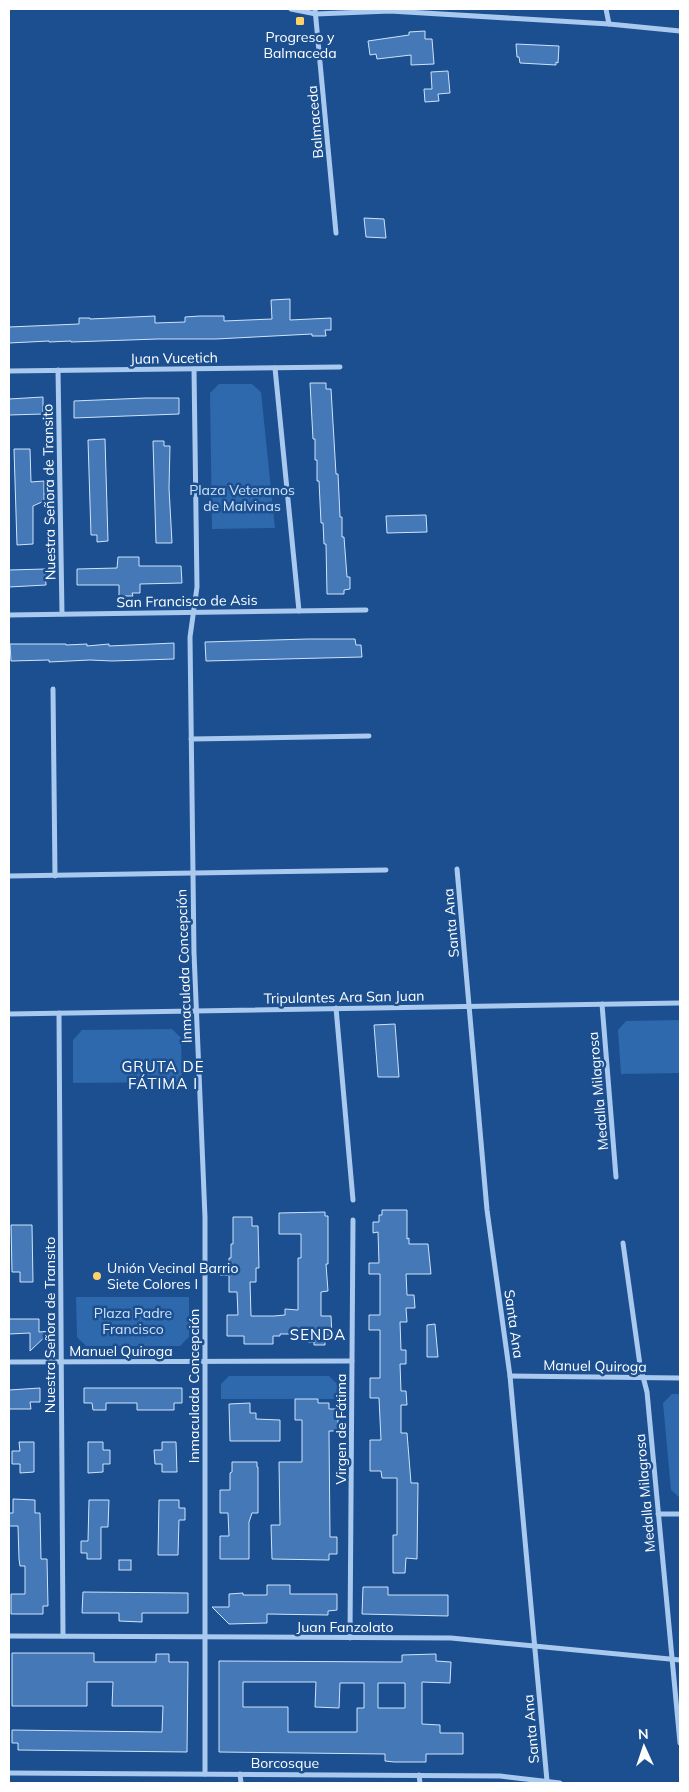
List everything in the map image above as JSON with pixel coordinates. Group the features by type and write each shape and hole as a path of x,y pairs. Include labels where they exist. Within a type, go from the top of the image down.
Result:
{"street":[{"path":"291,9 315,11 390,11 609,24 680,31"},
{"path":"606,9 609,24"},
{"name":"Balmaceda","path":"315,11 336,233"},
{"name":"Juan Vucetich","path":"9,371 340,367"},
{"path":"275,368 299,610"},
{"name":"Inmaculada Concepción","path":"194,369 197,587 190,637 196,1011 205,1211 205,1774"},
{"name":"Nuestra Señora de Transito","path":"58,370 62,614"},
{"name":"San Francisco de Asis","path":"9,615 366,610"},
{"path":"54,689 56,876"},
{"path":"191,739 369,736"},
{"name":"Santa Ana","path":"457,869 487,1210 510,1376 546,1782"},
{"path":"9,876 386,870"},
{"name":"Tripulantes Ara San Juan","path":"9,1014 680,1002"},
{"name":"Medalla Milagrosa","path":"602,1004 616,1177"},
{"path":"336,1008 353,1200"},
{"name":"Nuestra Señora de Transito","path":"59,1013 63,1636"},
{"name":"Virgen de Fátima","path":"350,1638 353,1220"},
{"name":"Medalla Milagrosa","path":"623,1243 643,1378 647,1392 680,1743"},
{"name":"Manuel Quiroga","path":"9,1362 352,1361"},
{"name":"Manuel Quiroga","path":"510,1376 680,1378"},
{"path":"658,1514 680,1514"},
{"name":"Juan Fanzolato","path":"9,1636 451,1638 680,1660"},
{"name":"Borcosque","path":"9,1773 500,1776 560,1783"},
{"path":"240,1774 241,1783"},
{"path":"419,1775 420,1783"}],"green space":[{"name":"Plaza Veteranos de Malvinas","path":"219,384 252,384 261,392 275,528 212,529 210,393"},
{"path":"680,1020 680,1073 621,1074 618,1030 626,1021"},
{"path":"172,1029 181,1038 182,1082 73,1083 73,1040 82,1030"},
{"name":"Plaza Padre Francisco","path":"76,1297 189,1297 189,1337 180,1346 86,1346 77,1337"},
{"path":"229,1376 329,1376 338,1385 338,1399 221,1399 221,1384"},
{"path":"672,1394 680,1394 680,1498 671,1490 663,1403"}],"building":[{"path":"425,31 425,39 432,39 434,64 411,65 411,55 377,59 376,54 370,55 368,41 409,35 409,32"},
{"path":"516,44 559,46 558,63 556,62 556,65 520,63 519,57 517,57"},
{"path":"448,71 450,93 438,94 439,101 425,102 424,89 432,89 431,72"},
{"path":"364,218 384,219 386,238 366,237"},
{"path":"290,299 290,320 331,318 331,330 325,330 326,336 312,336 312,334 216,339 9,343 9,327 79,324 79,318 155,316 155,323 185,322 185,317 200,316 224,316 224,321 272,319 271,300"},
{"path":"310,383 326,383 326,389 331,389 342,537 344,537 347,577 350,577 350,589 344,590 344,594 327,594 326,544 324,544 323,523 321,523"},
{"path":"43,397 43,414 9,415 9,399"},
{"path":"179,398 179,414 74,418 74,401"},
{"path":"105,439 108,541 97,542 97,535 91,535 88,440"},
{"path":"153,441 164,441 164,446 170,446 169,488 172,543 156,543"},
{"path":"14,449 30,449 31,482 44,481 44,501 33,506 33,544 17,545"},
{"path":"426,515 427,532 387,533 386,516"},
{"path":"118,557 139,557 139,566 181,566 182,583 140,584 140,593 132,593 133,596 119,596 119,585 77,585 77,569 117,568"},
{"path":"45,569 46,585 9,587 9,570"},
{"path":"355,639 356,645 361,645 362,657 206,661 205,642"},
{"path":"174,643 174,659 49,662 49,660 11,661 10,644 87,644 87,646 109,644 109,646"},
{"path":"395,1024 399,1077 378,1077 374,1025"},
{"path":"382,1210 407,1210 407,1239 409,1238 409,1244 428,1244 431,1274 406,1274 407,1295 414,1295 415,1308 406,1308 407,1322 400,1322 401,1350 406,1350 406,1364 400,1364 401,1391 406,1391 407,1405 401,1405 401,1433 407,1433 411,1483 418,1483 417,1559 406,1558 405,1573 393,1573 393,1535 397,1535 397,1478 382,1478 381,1471 370,1471 370,1440 381,1440 379,1398 370,1398 370,1378 380,1378 380,1330 369,1330 369,1315 380,1315 380,1274 369,1274 369,1263 379,1263 378,1232 373,1233 373,1222 379,1222 379,1215 382,1215"},
{"path":"325,1212 325,1216 328,1216 328,1264 326,1264 328,1291 321,1292 321,1316 331,1316 332,1336 325,1336 325,1345 314,1345 314,1342 308,1342 308,1337 302,1337 302,1334 280,1334 280,1336 273,1336 273,1344 244,1344 244,1336 227,1336 227,1315 238,1315 237,1292 229,1292 229,1275 220,1275 221,1265 229,1264 229,1258 231,1258 233,1217 252,1217 252,1226 258,1226 259,1268 256,1268 256,1282 250,1282 251,1316 274,1316 285,1315 285,1309 298,1310 298,1258 301,1258 301,1234 279,1234 279,1213"},
{"path":"11,1225 32,1225 33,1282 20,1282 20,1272 12,1272"},
{"path":"9,1319 39,1319 39,1332 51,1331 30,1351 30,1333 9,1334"},
{"path":"435,1324 438,1357 427,1357 427,1325"},
{"path":"40,1388 40,1402 30,1402 31,1409 9,1409 9,1390"},
{"path":"84,1388 182,1388 182,1403 174,1403 174,1410 137,1410 137,1403 106,1403 106,1410 93,1410 92,1403 84,1403"},
{"path":"295,1399 318,1399 318,1403 329,1403 329,1409 338,1409 338,1431 329,1431 330,1537 337,1537 337,1554 329,1554 329,1560 272,1559 271,1525 280,1525 279,1462 302,1462 302,1420 295,1420"},
{"path":"250,1403 250,1413 256,1413 256,1419 280,1420 280,1441 230,1441 229,1404"},
{"path":"19,1442 34,1442 34,1472 20,1473 20,1464 12,1464 12,1451 20,1451"},
{"path":"88,1442 103,1442 103,1450 110,1450 110,1464 103,1464 103,1472 88,1473"},
{"path":"162,1442 176,1442 177,1472 162,1472 162,1464 155,1464 154,1450 162,1450"},
{"path":"232,1462 257,1462 258,1467 258,1513 252,1513 249,1522 249,1559 220,1559 220,1536 229,1536 228,1513 220,1513 220,1490 230,1490"},
{"path":"13,1499 35,1500 35,1513 40,1513 41,1559 47,1559 48,1606 43,1606 43,1614 11,1614 11,1594 25,1594 25,1566 20,1566 18,1526 9,1526 9,1513 13,1513"},
{"path":"89,1500 109,1500 108,1527 101,1527 101,1559 87,1559 87,1553 81,1553 81,1541 88,1541"},
{"path":"159,1500 179,1500 179,1508 185,1508 185,1520 179,1520 178,1555 158,1555"},
{"path":"119,1560 131,1560 131,1570 119,1570"},
{"path":"267,1585 290,1585 290,1594 337,1594 337,1610 328,1611 328,1615 267,1614 267,1623 229,1624 212,1607 229,1607 229,1594 267,1595"},
{"path":"363,1587 388,1587 388,1595 448,1595 448,1616 362,1614"},
{"path":"83,1592 188,1593 188,1613 142,1613 142,1622 119,1621 119,1613 82,1613"},
{"path":"12,1653 94,1653 94,1662 156,1662 156,1654 169,1654 169,1662 188,1662 187,1752 18,1750 18,1743 12,1743 12,1730 162,1732 163,1706 112,1706 113,1682 87,1682 87,1706 12,1706"},
{"path":"436,1654 436,1661 451,1662 450,1683 422,1682 422,1724 440,1725 440,1733 463,1733 463,1754 426,1754 426,1762 394,1762 385,1761 385,1754 219,1752 219,1661 402,1662 402,1655","holes":["243,1682 316,1682 315,1707 339,1708 340,1683 364,1683 364,1708 357,1708 357,1732 288,1732 288,1707 243,1707","378,1683 405,1683 405,1708 378,1708"]}],"place":[{"name":"Progreso y Balmaceda","path":"300,21"},
{"name":"Unión Vecinal Barrio Siete Colores I","path":"97,1276"}],"district":[{"name":"GRUTA DE FÁTIMA I","path":"163,1074"},
{"name":"SENDA","path":"318,1334"}]}
